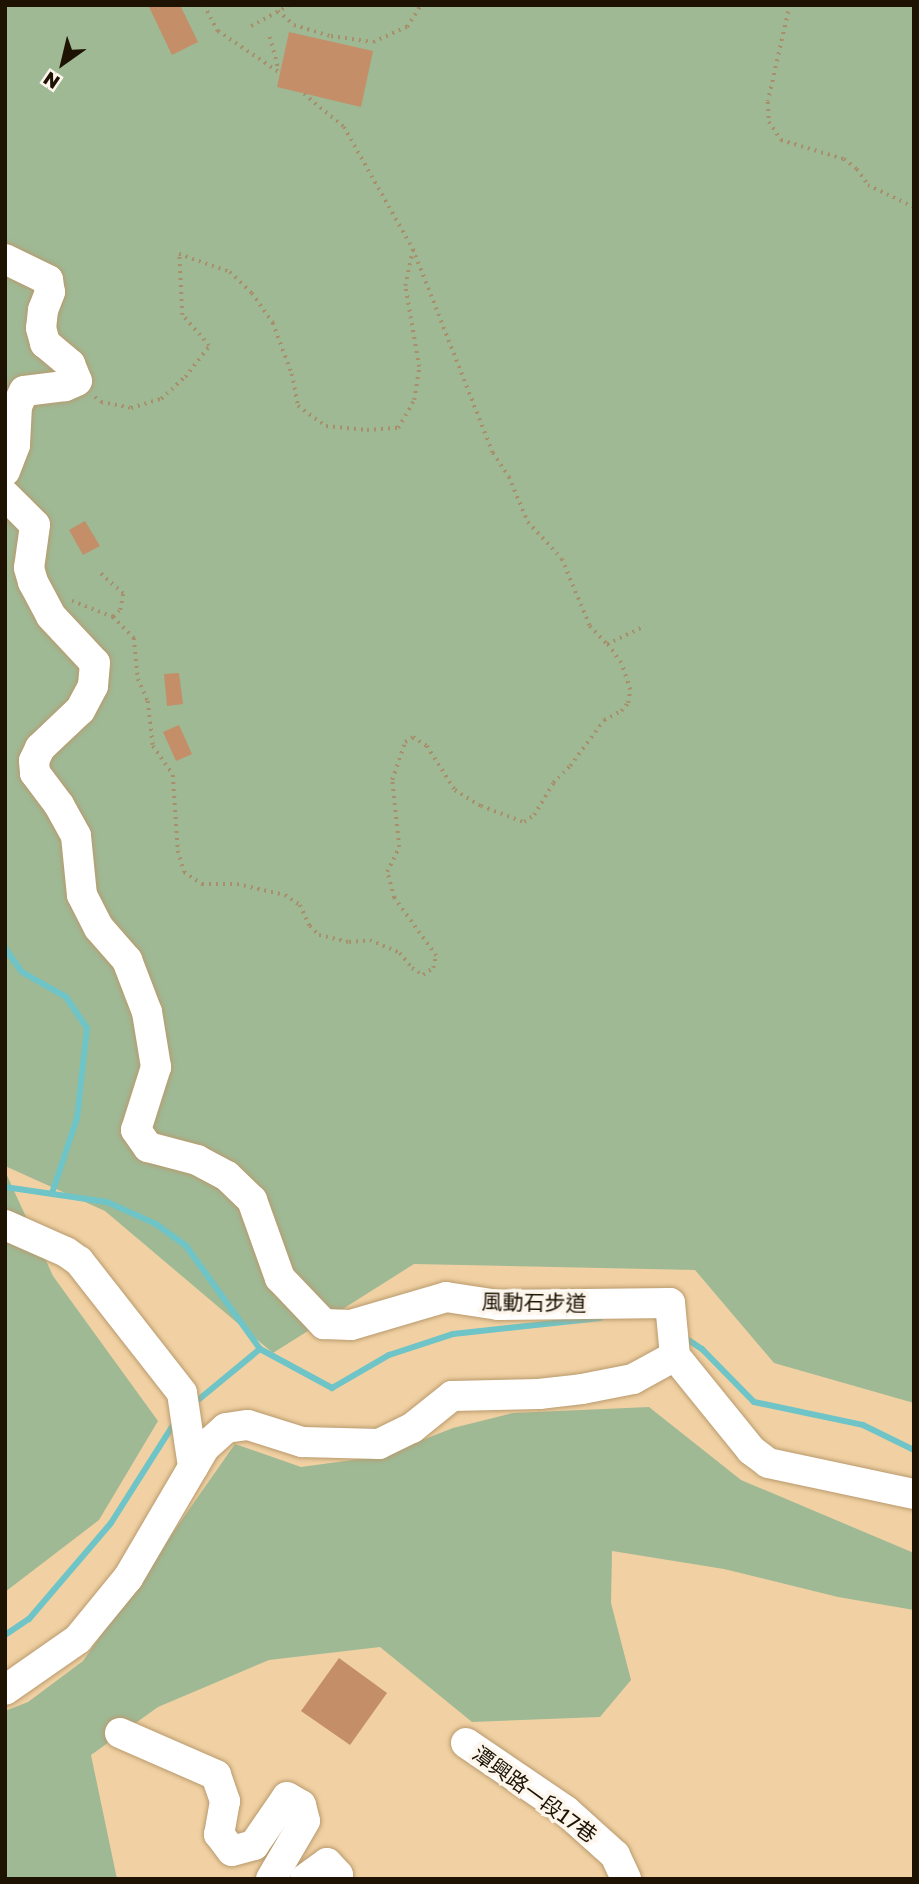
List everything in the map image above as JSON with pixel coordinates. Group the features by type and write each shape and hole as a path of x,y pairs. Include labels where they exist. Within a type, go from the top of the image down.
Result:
{"street":[{"path":"5,259 48,280 50,292 43,310 41,328 45,343 70,364 77,381 65,386 24,391 17,406 15,445 5,471"},
{"name":"風動石步道","path":"5,495 35,525 29,568 33,582 51,616 95,663 93,686 80,710 40,748 34,761 35,773 59,805 76,836 82,895 99,928 127,960 147,1012 156,1067 136,1130 148,1147 197,1160 227,1176 252,1200 280,1278 324,1324 351,1325 446,1297 498,1305 670,1303 675,1356"},
{"path":"5,1225 66,1252 79,1261 183,1396 193,1467"},
{"path":"5,1690 78,1639 128,1578 205,1447 226,1428 248,1425 302,1442 379,1444 412,1428 452,1396 539,1394 582,1389 633,1379 675,1356 751,1450 768,1463 914,1494"},
{"path":"120,1733 216,1775 225,1801 219,1834 232,1851 254,1844 287,1797 301,1805 304,1821 271,1879"},
{"name":"潭興路一段17巷","path":"466,1743 566,1811 615,1854 626,1879"},
{"path":"305,1879 327,1863 338,1875 338,1879"}],"path":[{"path":"204,5 218,31 280,73 270,37"},
{"path":"251,26 290,5"},
{"path":"278,11 294,25 331,36 373,42 407,27 421,5"},
{"path":"790,5 768,103 769,122 781,140 844,159 857,169 869,185 914,207"},
{"path":"67,599 113,617 134,638 138,679 148,701 153,746 173,775 178,851 184,872 202,884 237,884 285,895 300,905 310,926 319,935 349,942 370,940 400,953 412,968 423,975 433,968 436,956 394,898 387,872 399,847 392,780 405,742 412,737 427,746 455,790 481,806 524,822 534,815 553,783 570,766 604,720 621,711 628,703 630,690 621,663 590,626 562,559 528,522 509,477 494,453 413,249 344,127 304,94"},
{"path":"77,381 101,402 131,408 161,399 185,377 209,346 182,315 179,254 230,272 252,293 273,323 292,374 298,407 326,426 367,430 398,428 414,400 419,367 405,286 413,249"},
{"path":"100,573 123,594 120,610 113,617"},
{"path":"607,644 645,626"}],"green space":[{"path":"5,5 914,5 914,1403 774,1363 695,1270 414,1264 273,1353 105,1211 5,1166"},
{"path":"5,1171 53,1276 158,1421 99,1520 5,1592"},
{"path":"649,1407 741,1480 914,1553 914,1610 838,1597 724,1569 612,1551 611,1603 631,1680 600,1717 472,1722 380,1647 269,1660 158,1707 91,1755 117,1879 5,1879 5,1711 28,1702 83,1661 235,1444 301,1467 382,1456 453,1428 513,1413"}],"building":[{"path":"148,5 180,5 198,42 172,55"},
{"path":"289,32 373,51 361,107 277,87"},
{"path":"85,521 100,546 83,555 69,530"},
{"path":"179,673 183,704 167,706 164,674"},
{"path":"179,725 192,754 176,761 163,732"},
{"path":"339,1658 387,1693 350,1745 301,1711"}],"waterway":[{"path":"5,948 22,972 66,997 87,1028 77,1118 52,1193"},
{"path":"5,1187 107,1202 156,1224 186,1246 260,1349 332,1388 389,1355 453,1334 600,1318"},
{"path":"684,1337 702,1349 754,1402 863,1425 914,1450"},
{"path":"192,1405 260,1349"},
{"path":"5,1635 29,1619 111,1523 175,1422"}]}
